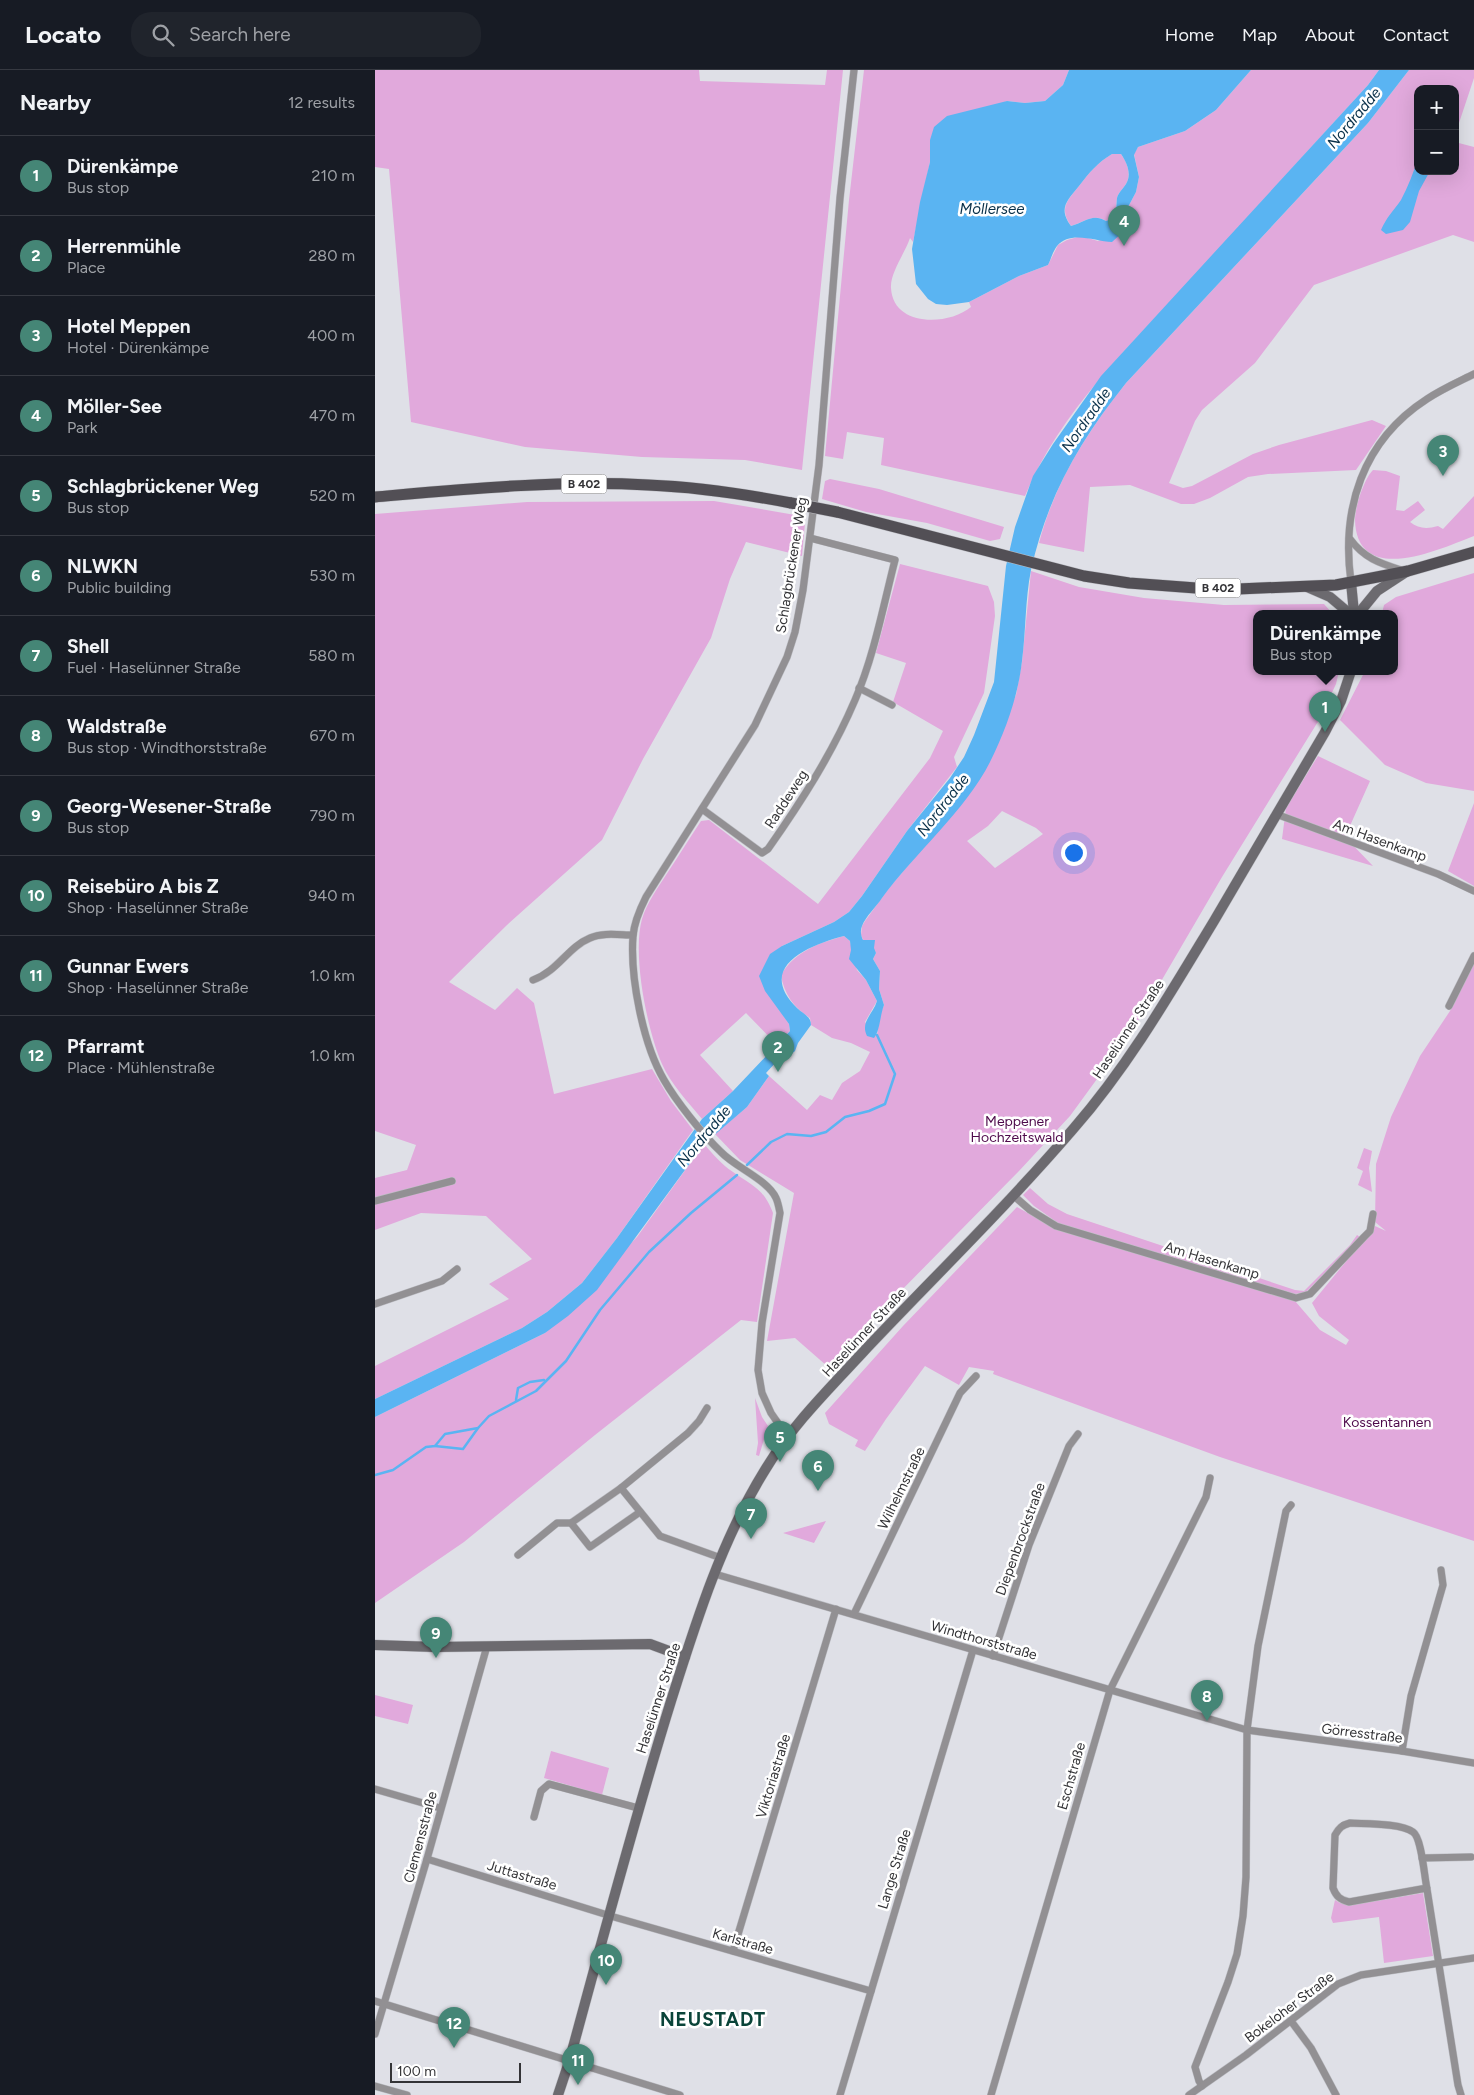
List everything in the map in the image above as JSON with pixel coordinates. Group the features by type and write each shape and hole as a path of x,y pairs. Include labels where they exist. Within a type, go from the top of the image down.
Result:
{"main road":[{"name":"B 402","path":"375,497 483,487 606,484 648,485 731,492 837,512 1084,576 1129,583 1238,589 1307,587 1351,582 1406,571 1474,552"}],"street":[{"name":"Schlagbrückener Weg","path":"787,1436 771,1413 762,1393 758,1370 762,1323 780,1213 776,1197 763,1184 735,1166 720,1152 665,1081 652,1056 637,996 633,966 633,935 640,908 646,896 755,725 787,657 799,611 819,465 839,218 854,70"},
{"path":"1354,610 1348,564 1349,518 1361,476 1384,438 1396,424 1427,399 1474,374"},
{"name":"Raddeweg","path":"702,809 763,853 783,828 814,782 859,688 869,658 895,560 810,538"},
{"path":"1349,539 1357,549 1373,561 1406,571"},
{"path":"1361,610 1377,591 1406,571"},
{"path":"1307,587 1330,597 1345,610"},
{"name":"Haselünner Straße","path":"559,2095 638,1808 685,1656 721,1558 739,1517 765,1470 787,1436 887,1327 1014,1196 1077,1125 1119,1070 1152,1023 1325,732 1341,701 1350,675"},
{"path":"859,688 892,705"},
{"name":"Am Hasenkamp","path":"1276,814 1438,874 1474,890"},
{"path":"533,980 546,975 580,943 591,937 600,935 633,935"},
{"path":"1449,1006 1474,956"},
{"path":"375,1201 452,1181"},
{"name":"Am Hasenkamp","path":"1014,1196 1030,1210 1056,1226 1296,1298 1310,1294 1364,1237 1369,1230 1373,1214"},
{"path":"375,1304 442,1281 457,1269"},
{"name":"Wilhelmstraße","path":"854,1614 960,1393 976,1376"},
{"path":"518,1555 557,1523 571,1523 621,1488 688,1433 707,1408"},
{"name":"Diepenbrockstraße","path":"993,1656 1029,1545 1069,1446 1078,1434"},
{"name":"Eschstraße","path":"991,2095 1110,1690 1206,1497 1210,1478"},
{"path":"621,1488 660,1536 721,1558"},
{"path":"1203,2086 1199,2081 1195,2066 1237,1954 1243,1916 1247,1877 1247,1730 1258,1646 1286,1511 1291,1505"},
{"path":"571,1523 590,1547 640,1512"},
{"path":"1402,1751 1411,1696 1443,1584 1441,1570"},
{"name":"Windthorststraße","path":"715,1574 1247,1730"},
{"name":"Viktoriastraße","path":"733,1951 836,1609"},
{"path":"375,1645 435,1648 650,1644 685,1656"},
{"name":"Clemensstraße","path":"375,2034 487,1646"},
{"name":"Lange Straße","path":"840,2095 973,1650"},
{"name":"Görresstraße","path":"1247,1730 1402,1751 1474,1763"},
{"path":"534,1817 541,1791 549,1784 638,1808"},
{"path":"375,1789 440,1808"},
{"path":"1427,1888 1349,1902 1342,1900 1336,1895 1333,1888 1335,1836 1343,1824 1350,1823 1403,1828 1414,1832 1417,1837 1422,1858 1427,1888 1439,1963 1461,2095"},
{"path":"1422,1858 1471,1857"},
{"name":"Juttastraße","path":"427,1859 609,1915"},
{"name":"Karlstraße","path":"609,1915 871,1990"},
{"name":"Bokeloher Straße","path":"1189,2095 1291,2021 1338,1984 1350,1978 1474,1958"},
{"path":"375,2001 680,2095"},
{"path":"1291,2021 1311,2048 1336,2095"},
{"path":"375,2086 407,2095"}],"green space":[{"path":"375,70 699,70 700,81 825,85 827,70 843,70 802,470 745,460 642,457 525,447 411,422 389,169 375,167"},
{"path":"864,70 1069,70 1063,85 1045,101 1025,103 1007,101 930,140 930,162 913,242 910,238 895,270 891,288 894,301 901,310 911,316 936,320 949,318 961,313 971,307 969,302 1019,276 1048,265 1058,245 1067,240 1081,236 1098,241 1124,231 1127,209 1136,192 1139,177 1134,154 1138,147 1185,131 1216,110 1251,70 1379,70 1368,85 1099,380 1057,436 1025,496 881,465 884,438 847,432 843,459 825,456 849,200"},
{"path":"1409,70 1474,70 1474,78 1459,123 1459,85 1414,85 1414,175 1459,175 1459,143 1474,147 1474,242 1453,235 1314,285 1255,363 1202,410 1195,421 1169,483 1183,488 1192,486 1253,454 1279,445 1372,420 1386,426 1356,470 1268,474 1248,477 1210,498 1194,504 1181,504 1130,485 1090,487 1084,552 1039,543 1063,478 1098,420 1126,383 1368,123"},
{"path":"1112,154 1121,154 1129,172 1128,180 1119,193 1113,218 1106,221 1093,218 1071,226 1065,214 1068,201 1094,168"},
{"path":"1373,470 1386,471 1400,476 1396,510 1404,511 1418,501 1425,510 1410,522 1420,527 1438,526 1443,529 1474,496 1474,536 1421,555 1384,558 1369,553 1359,540 1355,520 1366,480"},
{"path":"830,479 879,489 1004,527 1000,539 990,541 927,523 866,512 822,499 825,481"},
{"path":"714,501 801,516 805,523 802,556 746,542 730,579 711,638 643,759 602,840 507,925 449,982 495,1010 517,988 534,1003 554,1094 652,1069 671,1101 693,1130 617,1238 582,1283 547,1312 522,1328 375,1399 375,1366 509,1299 489,1284 532,1259 486,1216 421,1213 375,1230 375,1178 407,1170 416,1145 375,1131 375,514 527,502"},
{"path":"900,564 988,586 994,602 995,616 984,693 954,757 957,767 907,831 862,896 849,912 834,922 782,946 779,1008 789,1024 790,1031 776,1044 746,1013 700,1055 733,1091 702,1119 670,1079 662,1064 651,1032 640,971 639,934 644,913 649,902 701,821 709,820 818,904 930,758 943,731 893,702 906,663 876,653"},
{"name":"Meppener Hochzeitswald","path":"1031,571 1079,587 1144,598 1224,605 1324,604 1329,610 1253,610 1253,675 1338,675 1336,684 1319,720 1222,877 1132,1031 1070,1116 1019,1171 827,1366 795,1338 767,1341 794,1193 740,1160 715,1134 747,1107 769,1076 807,1110 820,1095 832,1100 842,1083 860,1071 870,1052 851,1043 832,1038 811,1025 810,1018 799,1010 787,994 781,975 793,960 808,949 844,936 850,941 857,970 866,980 877,1001 865,1022 877,1035 880,1015 884,1005 879,989 880,971 873,959 876,953 868,941 863,940 861,935 862,926 889,888 970,793 1016,695 1022,662","holes":["1002,811 1036,828 1043,834 995,868 967,841 988,826"]},
{"path":"1474,573 1474,791 1426,783 1385,765 1340,720 1363,675 1398,675 1398,610 1383,610 1384,605 1396,597"},
{"path":"1318,756 1370,781 1345,837 1373,866 1282,839 1286,808"},
{"path":"1474,803 1474,886 1448,871"},
{"name":"Kossentannen","path":"1474,962 1474,1541 1220,1457 993,1374 994,1371 969,1367 959,1385 925,1366 865,1451 855,1446 858,1440 829,1424 825,1413 903,1326 1017,1207 1055,1228 1295,1301 1320,1330 1346,1345 1349,1340 1319,1316 1312,1303 1375,1226 1386,1231 1375,1222 1376,1164 1391,1117 1420,1056 1450,1011"},
{"path":"704,1144 725,1166 762,1193 773,1213 757,1322 741,1320 595,1435 464,1542 375,1603 375,1417 545,1333 637,1237"},
{"path":"1364,1148 1372,1151 1369,1168 1372,1192 1358,1185 1363,1171 1357,1168"},
{"path":"1030,1188 1048,1204 1067,1214 1295,1290 1304,1291 1350,1245 1357,1235 1362,1238 1305,1293 1295,1294 1058,1223 1034,1206 1023,1195"},
{"path":"755,1398 762,1417 768,1426 759,1456 756,1455 758,1443"},
{"path":"826,1521 814,1543 783,1533"},
{"path":"375,1695 413,1705 408,1724 375,1716"},
{"path":"551,1751 609,1768 602,1795 544,1778"},
{"path":"1423,1893 1433,1956 1384,1963 1379,1917 1333,1923 1331,1918 1335,1900 1352,1905"}],"water":[{"name":"Möllersee","path":"1069,70 1251,70 1216,110 1185,131 1138,147 1134,155 1139,177 1136,192 1127,209 1124,231 1112,242 1076,237 1069,238 1057,246 1048,265 1019,276 969,302 947,305 936,304 928,299 916,284 912,249 920,202 930,162 930,140 934,127 947,116 1007,101 1025,103 1045,101 1063,85","holes":["1112,154 1121,154 1127,165 1129,176 1119,193 1114,218 1106,221 1093,218 1071,226 1065,214 1066,205 1071,196 1090,172 1102,161"]},
{"name":"Nordradde","path":"1379,70 1409,70 1368,123 1126,383 1094,427 1067,470 1046,517 1031,570 1018,687 1011,713 996,750 980,780 954,815 895,881 862,926 863,940 875,940 874,948 876,953 873,959 880,971 879,989 884,1005 878,1031 874,1038 867,1036 865,1026 877,1001 866,980 849,959 850,941 844,936 830,940 816,945 792,960 784,970 782,981 786,994 797,1008 808,1017 811,1025 798,1043 795,1051 781,1063 778,1060 766,1073 769,1076 747,1107 704,1144 597,1290 568,1316 545,1333 375,1417 375,1399 522,1328 547,1312 582,1283 617,1238 702,1119 733,1091 790,1031 789,1024 765,991 759,976 770,954 782,946 834,922 849,912 907,831 950,778 964,757 994,682 1006,566 1015,527 1033,476 1101,376 1368,85"},
{"path":"1414,169 1414,175 1428,175 1419,191 1410,222 1403,230 1386,234 1381,230 1401,200"}],"waterway":[{"path":"747,1165 771,1142 787,1134 811,1136 826,1132 845,1117 869,1111 885,1104 895,1074 877,1035"},
{"path":"375,1475 393,1470 426,1447 435,1446 445,1434 478,1428 489,1416 536,1391 566,1361 600,1310 649,1252 691,1213 737,1175"},
{"path":"516,1400 518,1388 530,1382 544,1380"},
{"path":"435,1446 463,1449 478,1428"}],"place":[{"name":"Möller-See","path":"1124,246"},
{"name":"Hotel Meppen","path":"1443,476"},
{"name":"Dürenkämpe","path":"1325,732"},
{"name":"Herrenmühle","path":"778,1072"},
{"name":"Schlagbrückener Weg","path":"780,1462"},
{"name":"NLWKN","path":"818,1491"},
{"name":"Shell","path":"751,1539"},
{"name":"Georg-Wesener-Straße","path":"436,1658"},
{"name":"Waldstraße","path":"1207,1721"},
{"name":"Reisebüro A bis Z","path":"606,1985"},
{"name":"Pfarramt","path":"454,2048"},
{"name":"Gunnar Ewers","path":"578,2085"}],"district":[{"name":"NEUSTADT","path":"713,2019"}]}
